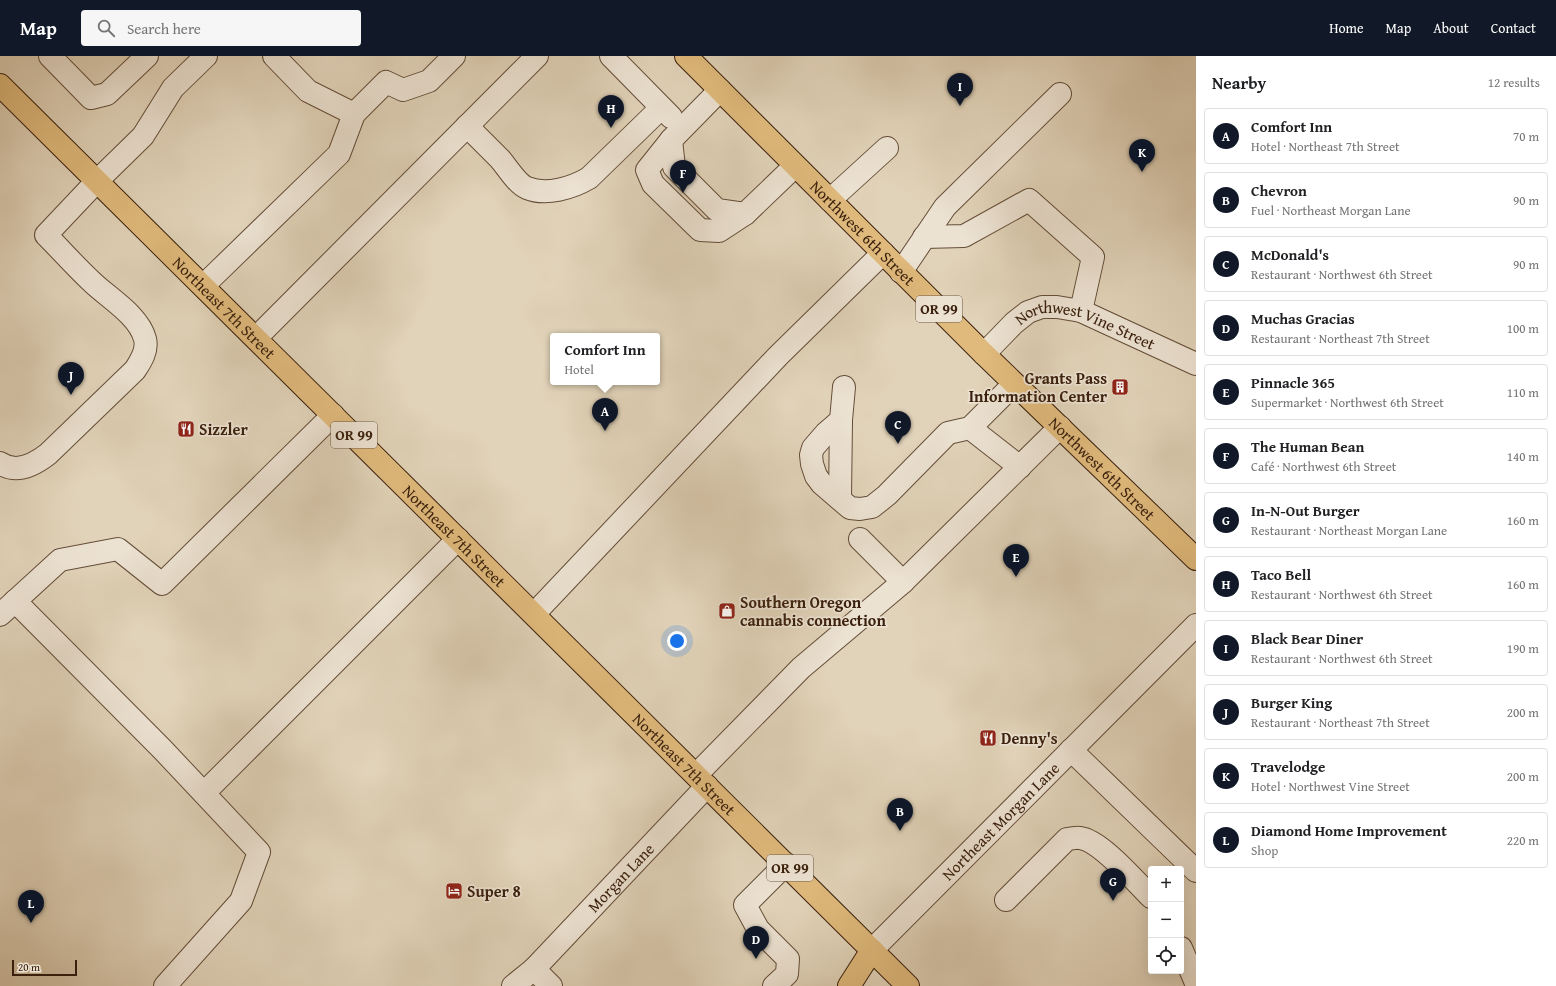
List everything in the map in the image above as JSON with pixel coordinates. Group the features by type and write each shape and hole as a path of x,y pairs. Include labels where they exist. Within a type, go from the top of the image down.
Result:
{"highway":[{"name":"Northwest 6th Street","path":"686,56 1014,384 1196,559"},
{"name":"Northeast 7th Street","path":"0,85 908,986"},
{"path":"849,986 872,950"}],"street":[{"path":"50,56 91,98 107,94 147,56"},
{"path":"0,463 14,469 37,462 48,454 135,370 144,356 145,340 139,326 123,309 92,283 46,235 97,181 143,136 173,88 206,56"},
{"path":"274,56 308,90 354,114"},
{"path":"203,286 339,154 354,114 386,82 403,90 429,82 454,56"},
{"path":"256,338 537,56"},
{"path":"612,56 662,108 676,134"},
{"path":"720,90 676,134 647,170 653,184 700,230 720,231 745,214 795,166"},
{"path":"901,272 945,207 1060,94"},
{"path":"467,126 526,188 546,190 563,189 578,184 589,178 662,108"},
{"path":"830,200 887,148"},
{"path":"924,238 964,236 1029,200 1093,257 1081,312"},
{"path":"534,614 778,356 883,253"},
{"name":"Northwest Vine Street","path":"984,354 1014,323 1028,312 1042,307 1057,307 1081,312 1196,364"},
{"path":"840,420 813,448 811,456 816,476 822,484 850,508 860,509 872,507 887,495 948,433 970,428 1014,384"},
{"path":"840,498 840,420 844,387"},
{"path":"165,986 241,901 259,852 163,750 7,608 60,560 118,549 162,584 333,415"},
{"name":"Morgan Lane","path":"513,986 534,968 801,668 903,582 1060,427"},
{"path":"970,428 1020,467"},
{"path":"204,793 458,539"},
{"path":"860,539 903,582"},
{"name":"Northeast Morgan Lane","path":"872,950 1196,625"},
{"path":"1072,750 1196,871"},
{"path":"1006,900 1067,839 1080,838 1093,842 1121,866 1148,894"},
{"path":"774,986 787,974 788,959 758,929 746,905 786,864"},
{"path":"1184,955 1196,983"},
{"path":"534,968 551,986"}],"place":[{"name":"Black Bear Diner","path":"960,106"},
{"name":"Taco Bell","path":"611,128"},
{"name":"Travelodge","path":"1142,172"},
{"name":"The Human Bean","path":"683,193"},
{"name":"Grants Pass Information Center","path":"1120,387"},
{"name":"Burger King","path":"71,395"},
{"name":"Sizzler","path":"186,429"},
{"name":"Comfort Inn","path":"605,431"},
{"name":"McDonald's","path":"898,444"},
{"name":"Pinnacle 365","path":"1016,577"},
{"name":"Southern Oregon cannabis connection","path":"727,611"},
{"name":"Denny's","path":"988,738"},
{"name":"Chevron","path":"900,831"},
{"name":"Super 8","path":"454,891"},
{"name":"In-N-Out Burger","path":"1113,901"},
{"name":"Diamond Home Improvement","path":"31,923"},
{"name":"Muchas Gracias","path":"756,959"}]}
